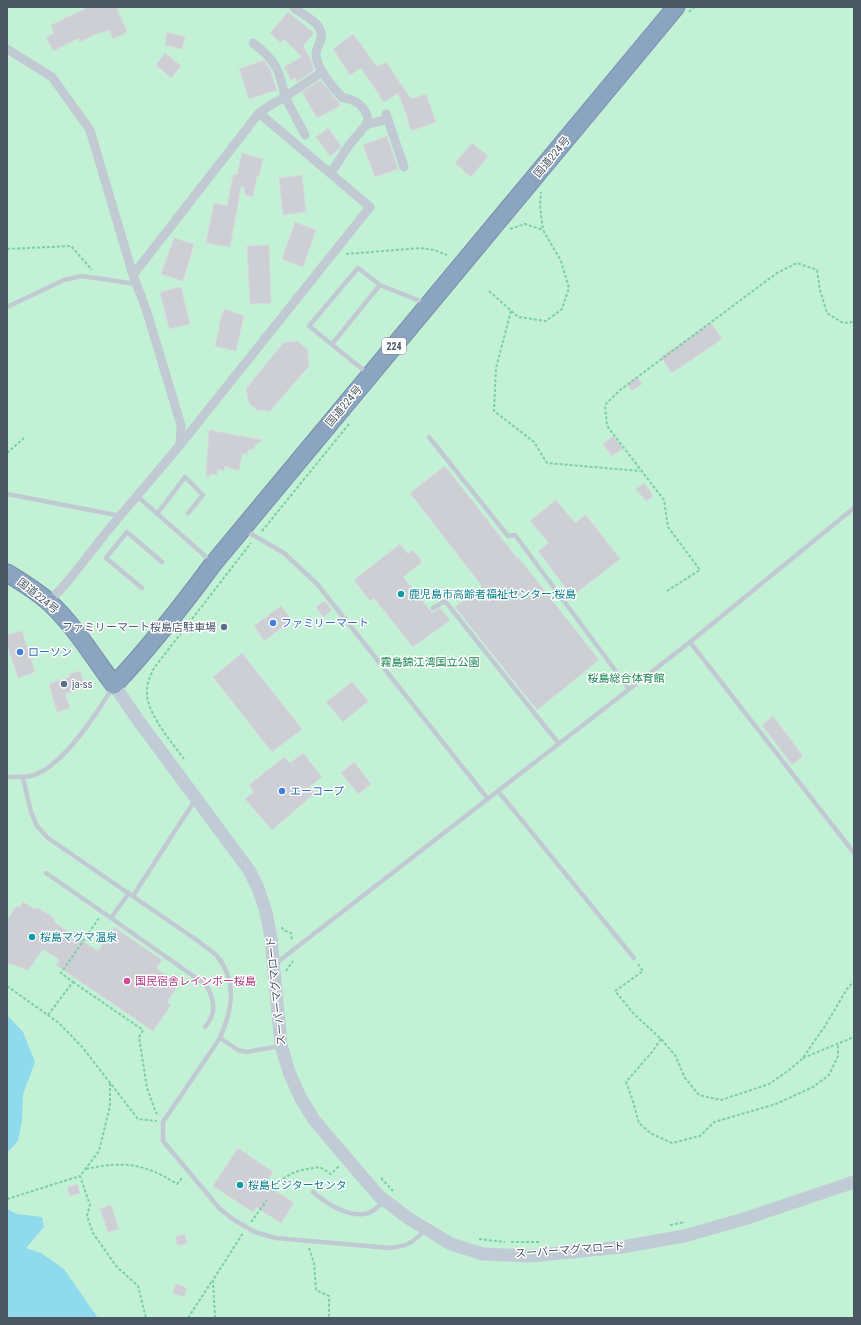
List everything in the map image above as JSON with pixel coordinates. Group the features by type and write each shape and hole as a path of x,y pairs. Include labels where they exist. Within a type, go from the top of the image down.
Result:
{"highway":[{"name":"国道224号","path":"7,573 23,582 49,602 62,615 114,685 136,662 173,618 214,564 249,533 369,375 428,304 682,10"}],"street":[{"path":"294,8 316,24 321,31 322,38 316,52 318,64 322,72 342,98 356,102 367,112 368,119 366,125 349,145 331,173"},
{"path":"253,43 269,56 277,68 282,79 285,97 305,135"},
{"path":"7,49 52,77 90,130 134,275 146,309 180,425 180,445"},
{"path":"134,275 259,113 322,72"},
{"path":"49,602 180,445 370,207 259,113"},
{"path":"366,125 387,117 404,167"},
{"name":"スーパーマグマロード","path":"114,685 138,720 249,870 258,888 266,912 271,938 281,1045 289,1072 300,1097 314,1120 379,1196 390,1197 408,1218 451,1244 483,1254 530,1256 622,1247 684,1236 744,1219 854,1182"}],"lane":[{"path":"369,375 309,326 358,268 380,285 428,304"},
{"path":"7,307 64,280 82,276 137,284"},
{"path":"332,344 380,285"},
{"path":"429,437 508,536 515,536 630,689"},
{"path":"157,514 185,477 203,495 188,513"},
{"path":"7,494 121,516"},
{"path":"137,496 214,564"},
{"path":"273,965 488,800 690,642 854,508"},
{"path":"142,588 106,558 127,532 162,562"},
{"path":"249,533 284,553 317,584 488,800"},
{"path":"433,608 445,601 559,744"},
{"path":"690,642 854,853"},
{"path":"7,777 23,778 36,774 58,759 98,712 114,685"},
{"path":"23,778 31,812 38,826 48,838 198,941 217,956 226,972 231,991 231,1006 227,1023 220,1038 163,1122 163,1141 220,1209 247,1228 276,1238 390,1248 405,1246 418,1238 426,1229"},
{"path":"498,791 634,958"},
{"path":"111,918 131,894 197,798"},
{"path":"46,874 103,912 206,986 214,1002 214,1012 210,1021 205,1027"},
{"path":"220,1038 238,1050 246,1052 281,1045"},
{"path":"313,1192 327,1204 340,1210 356,1214 368,1213 377,1208 390,1197"}],"path":[{"path":"682,10 694,7"},
{"path":"489,291 518,317 546,320 562,309 569,288 561,261 544,230 540,206 541,191 537,196"},
{"path":"514,223 510,229 525,224 544,230"},
{"path":"7,249 71,246 100,278"},
{"path":"331,255 422,248 434,250 447,255"},
{"path":"667,591 700,570 668,527 664,500 640,471 607,426 605,405 620,390 777,273 797,263 817,270 820,290 827,313 843,324 854,322"},
{"path":"511,311 496,368 494,411 534,442 547,463 640,471"},
{"path":"184,760 150,709 147,695 148,683 154,668 249,533 351,421"},
{"path":"7,453 24,438"},
{"path":"103,912 61,973 143,1030 139,1037 147,1088 156,1113 167,1116"},
{"path":"279,924 283,930 291,933 294,960 286,970 287,974"},
{"path":"634,958 643,971 615,991 634,1014 661,1039 675,1055 685,1078 699,1095 721,1100 769,1084 802,1059 847,989 854,981"},
{"path":"48,1015 73,982"},
{"path":"7,986 59,1023 83,1048 138,1119 163,1122"},
{"path":"802,1059 854,1037"},
{"path":"661,1039 652,1052 626,1082 639,1123 650,1132 672,1143 700,1136 714,1122 776,1104 813,1087 829,1075 838,1056 838,1044"},
{"path":"7,1200 80,1176 99,1151 110,1106 110,1083"},
{"path":"272,1189 288,1174 306,1169 320,1167 331,1174 347,1158"},
{"path":"85,1169 105,1165 135,1165 165,1176 177,1184 183,1177"},
{"path":"80,1176 90,1205 87,1216 93,1233 116,1266 138,1286 146,1318"},
{"path":"380,1177 390,1197"},
{"path":"188,1318 267,1200"},
{"path":"663,1226 685,1222"},
{"path":"473,1237 507,1242 544,1242"},
{"path":"307,1240 314,1263 316,1290 328,1296 329,1318"},
{"path":"213,1280 215,1318"}],"green space":[{"name":"霧島錦江湾国立公園","path":"7,7 854,7 854,1318 7,1318"}],"water":[{"path":"7,1015 23,1032 35,1062 23,1094 22,1121 18,1141 7,1153"},
{"path":"7,1209 17,1214 42,1217 44,1227 26,1248 41,1253 64,1269 98,1318 7,1318"}],"building":[{"path":"89,7 116,7 127,32 113,39 109,30 98,33 80,42 79,38 53,51 46,37 54,34 51,25"},
{"path":"288,12 314,33 303,46 311,60 314,70 297,82 295,78 291,80 284,67 302,57 284,39 281,43 270,33"},
{"path":"167,32 185,37 182,49 165,45"},
{"path":"353,34 377,67 386,62 411,99 426,94 436,122 411,131 398,93 384,102 361,68 350,75 333,49"},
{"path":"165,53 181,66 171,78 156,65"},
{"path":"264,60 270,69 277,90 249,99 239,69"},
{"path":"320,80 338,101 340,106 317,118 302,92"},
{"path":"328,128 341,146 330,156 316,137"},
{"path":"387,136 398,169 375,177 363,145"},
{"path":"472,143 488,156 471,177 455,163"},
{"path":"242,153 263,159 259,176 257,176 253,197 245,195 244,187 241,187 230,247 206,243 214,203 227,206 233,175 237,175"},
{"path":"302,175 306,212 283,215 279,178"},
{"path":"295,222 316,230 303,267 282,259"},
{"path":"174,238 194,244 183,281 161,274"},
{"path":"269,245 271,303 250,304 247,246"},
{"path":"181,287 190,324 169,329 160,292"},
{"path":"224,309 244,316 236,351 215,346"},
{"path":"711,323 722,339 672,373 661,357"},
{"path":"297,341 307,349 309,366 270,411 257,410 249,403 246,389 283,343"},
{"path":"637,377 642,384 632,391 627,384"},
{"path":"209,430 263,440 255,445 253,450 249,449 247,454 242,454 239,471 225,466 224,471 218,469 217,475 213,474 206,477"},
{"path":"613,436 623,448 612,456 603,444"},
{"path":"445,466 599,660 537,710 455,607 482,586 410,493"},
{"path":"644,483 653,496 646,501 636,489"},
{"path":"556,500 575,523 586,515 620,559 572,596 538,551 549,543 530,521"},
{"name":"鹿児島市高齢者福祉センター;桜島","path":"400,544 408,554 413,550 422,562 403,577 432,613 440,608 450,620 413,647 374,598 370,601 354,580"},
{"path":"324,601 332,610 323,617 316,607"},
{"name":"ファミリーマート","path":"281,606 292,620 264,641 254,626"},
{"path":"22,631 35,672 18,678 7,644 7,635"},
{"path":"242,653 302,729 272,752 213,677"},
{"path":"80,671 85,687 65,694 70,708 57,712 49,684 70,677 69,674"},
{"path":"352,682 368,701 343,722 326,702"},
{"path":"773,716 803,756 792,765 762,725"},
{"path":"303,753 322,777 309,787 315,793 272,830 245,799 254,792 249,785 284,757 290,763"},
{"path":"354,762 371,784 358,794 341,773"},
{"path":"23,902 35,909 38,908 54,918 54,922 98,951 114,927 162,960 156,968 179,984 167,1002 171,1005 153,1031 56,965 60,960 43,949 28,970 7,963 7,921 16,906 19,908"},
{"name":"桜島ビジターセンタ","path":"238,1148 273,1172 265,1184 294,1203 281,1223 256,1207 253,1212 213,1186"},
{"path":"77,1184 80,1193 70,1196 67,1187"},
{"path":"111,1205 119,1229 108,1232 100,1209"},
{"path":"185,1234 187,1244 177,1245 176,1236"},
{"path":"176,1284 187,1288 184,1297 173,1293"}],"place":[{"name":"鹿児島市高齢者福祉センター;桜島","path":"401,594"},
{"name":"ファミリーマート","path":"273,623"},
{"name":"ファミリーマート桜島店駐車場","path":"224,627"},
{"name":"ローソン","path":"20,652"},
{"name":"ja-ss","path":"64,684"},
{"name":"エーコープ","path":"282,791"},
{"name":"桜島マグマ温泉","path":"32,937"},
{"name":"国民宿舎レインボー桜島","path":"127,981"},
{"name":"桜島ビジターセンタ","path":"240,1185"}],"park label":[{"name":"桜島総合体育館","path":"626,678"}]}
